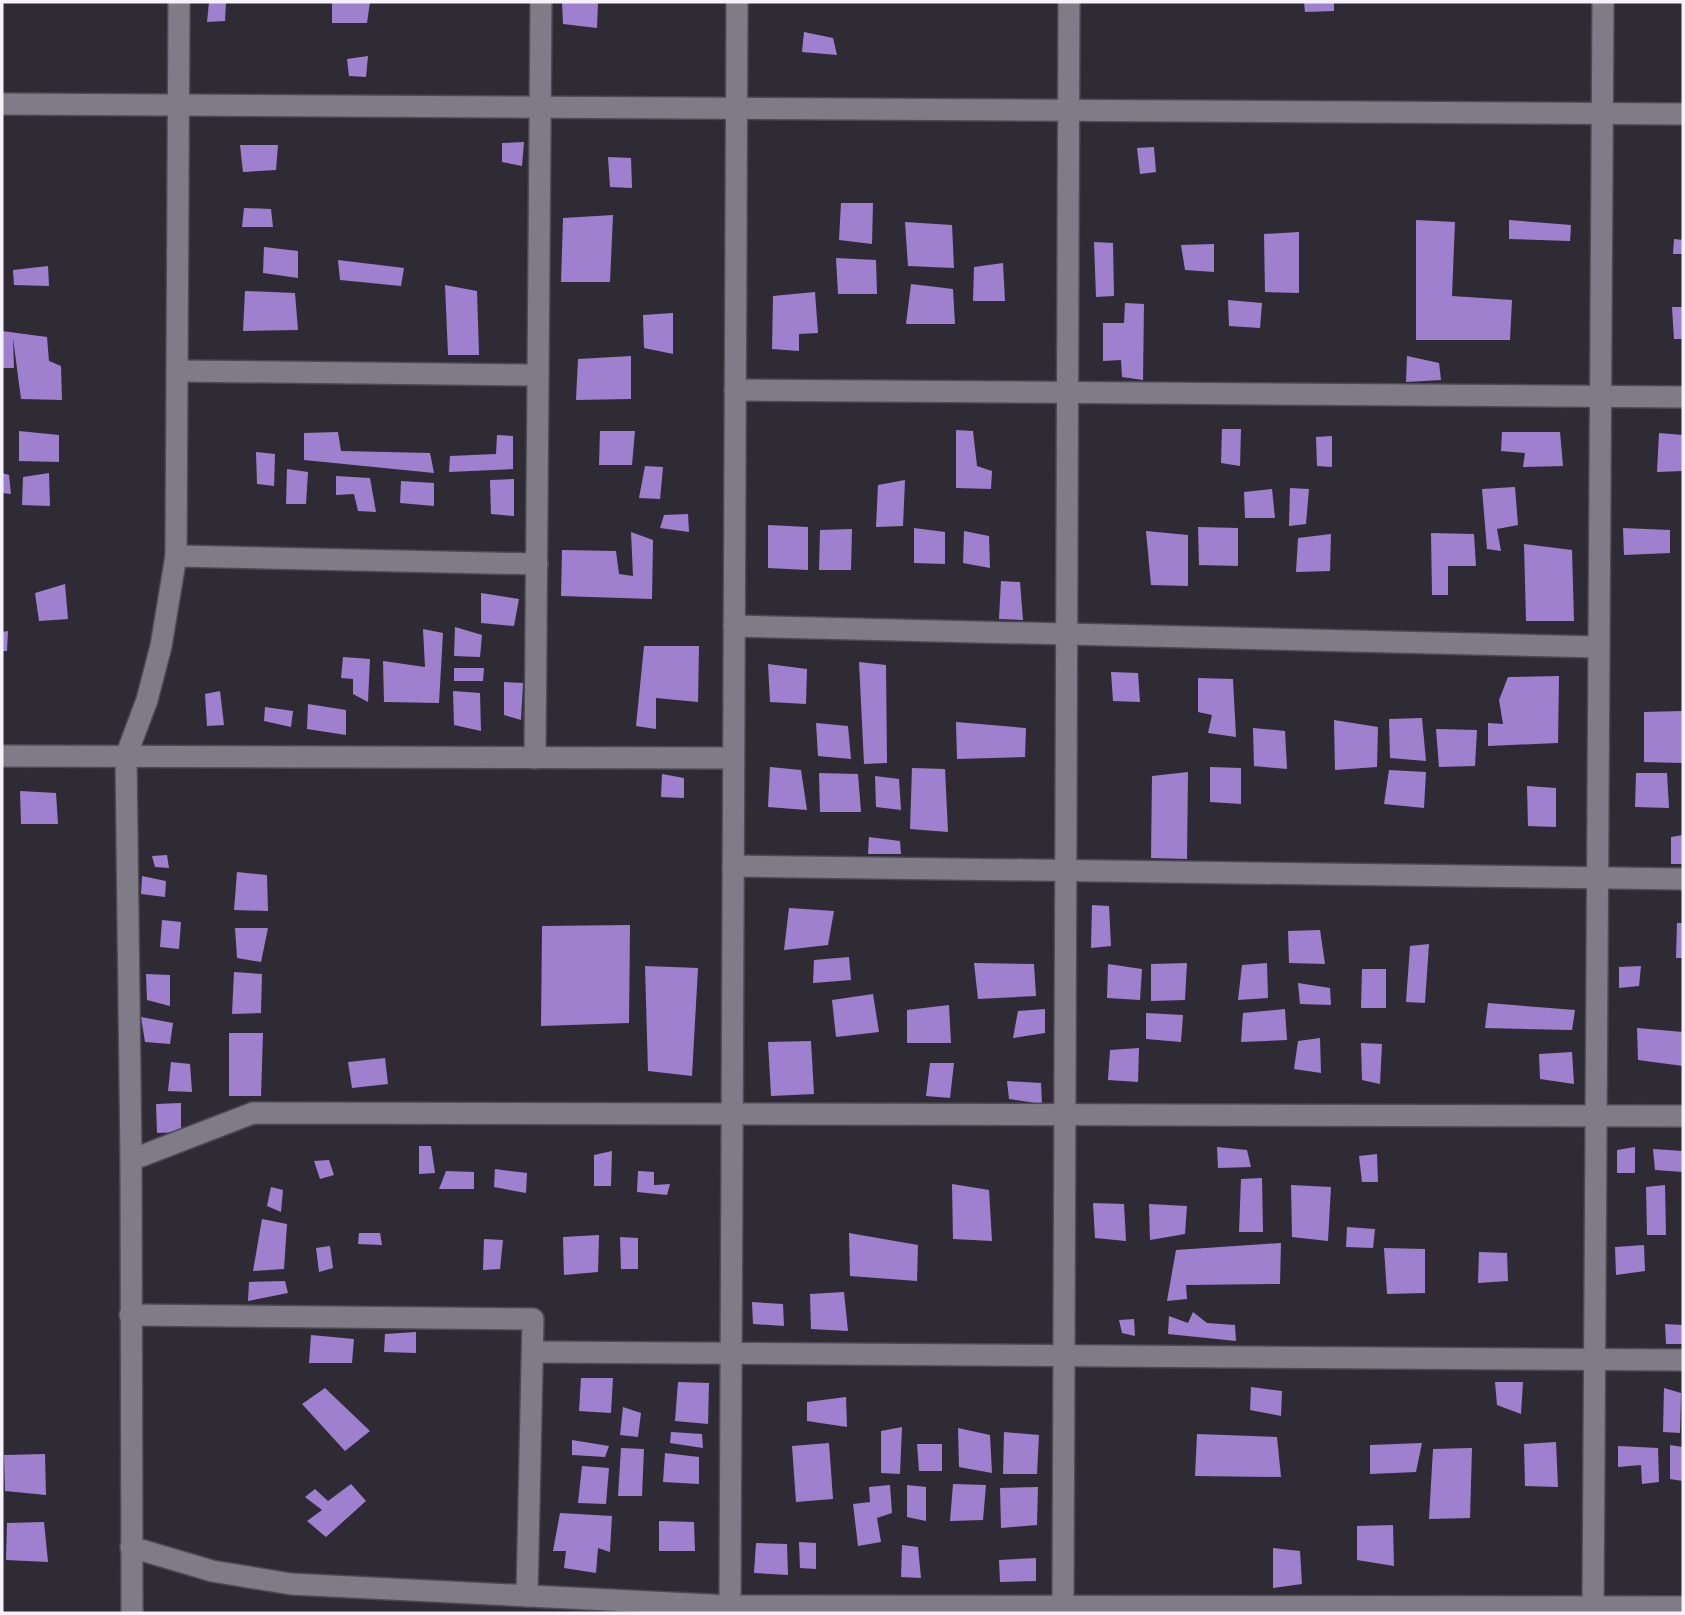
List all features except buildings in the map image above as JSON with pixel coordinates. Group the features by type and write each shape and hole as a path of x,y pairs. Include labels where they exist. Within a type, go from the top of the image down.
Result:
{"street":[{"path":"132,1613 131,1160 126,756 147,700 161,646 176,556 179,2"},
{"path":"535,758 541,2"},
{"path":"730,1609 737,2"},
{"path":"1063,1609 1069,2"},
{"path":"1593,1609 1603,2"},
{"path":"2,104 1683,114"},
{"path":"177,371 538,375"},
{"path":"735,390 1683,397"},
{"path":"176,556 537,564"},
{"path":"734,626 1599,647"},
{"path":"2,756 733,758"},
{"path":"733,866 1683,878"},
{"path":"131,1160 253,1113 1683,1116"},
{"path":"130,1315 533,1319 527,1596"},
{"path":"533,1352 1683,1360"},
{"path":"131,1547 212,1571 291,1584 730,1609 1683,1607"}]}
